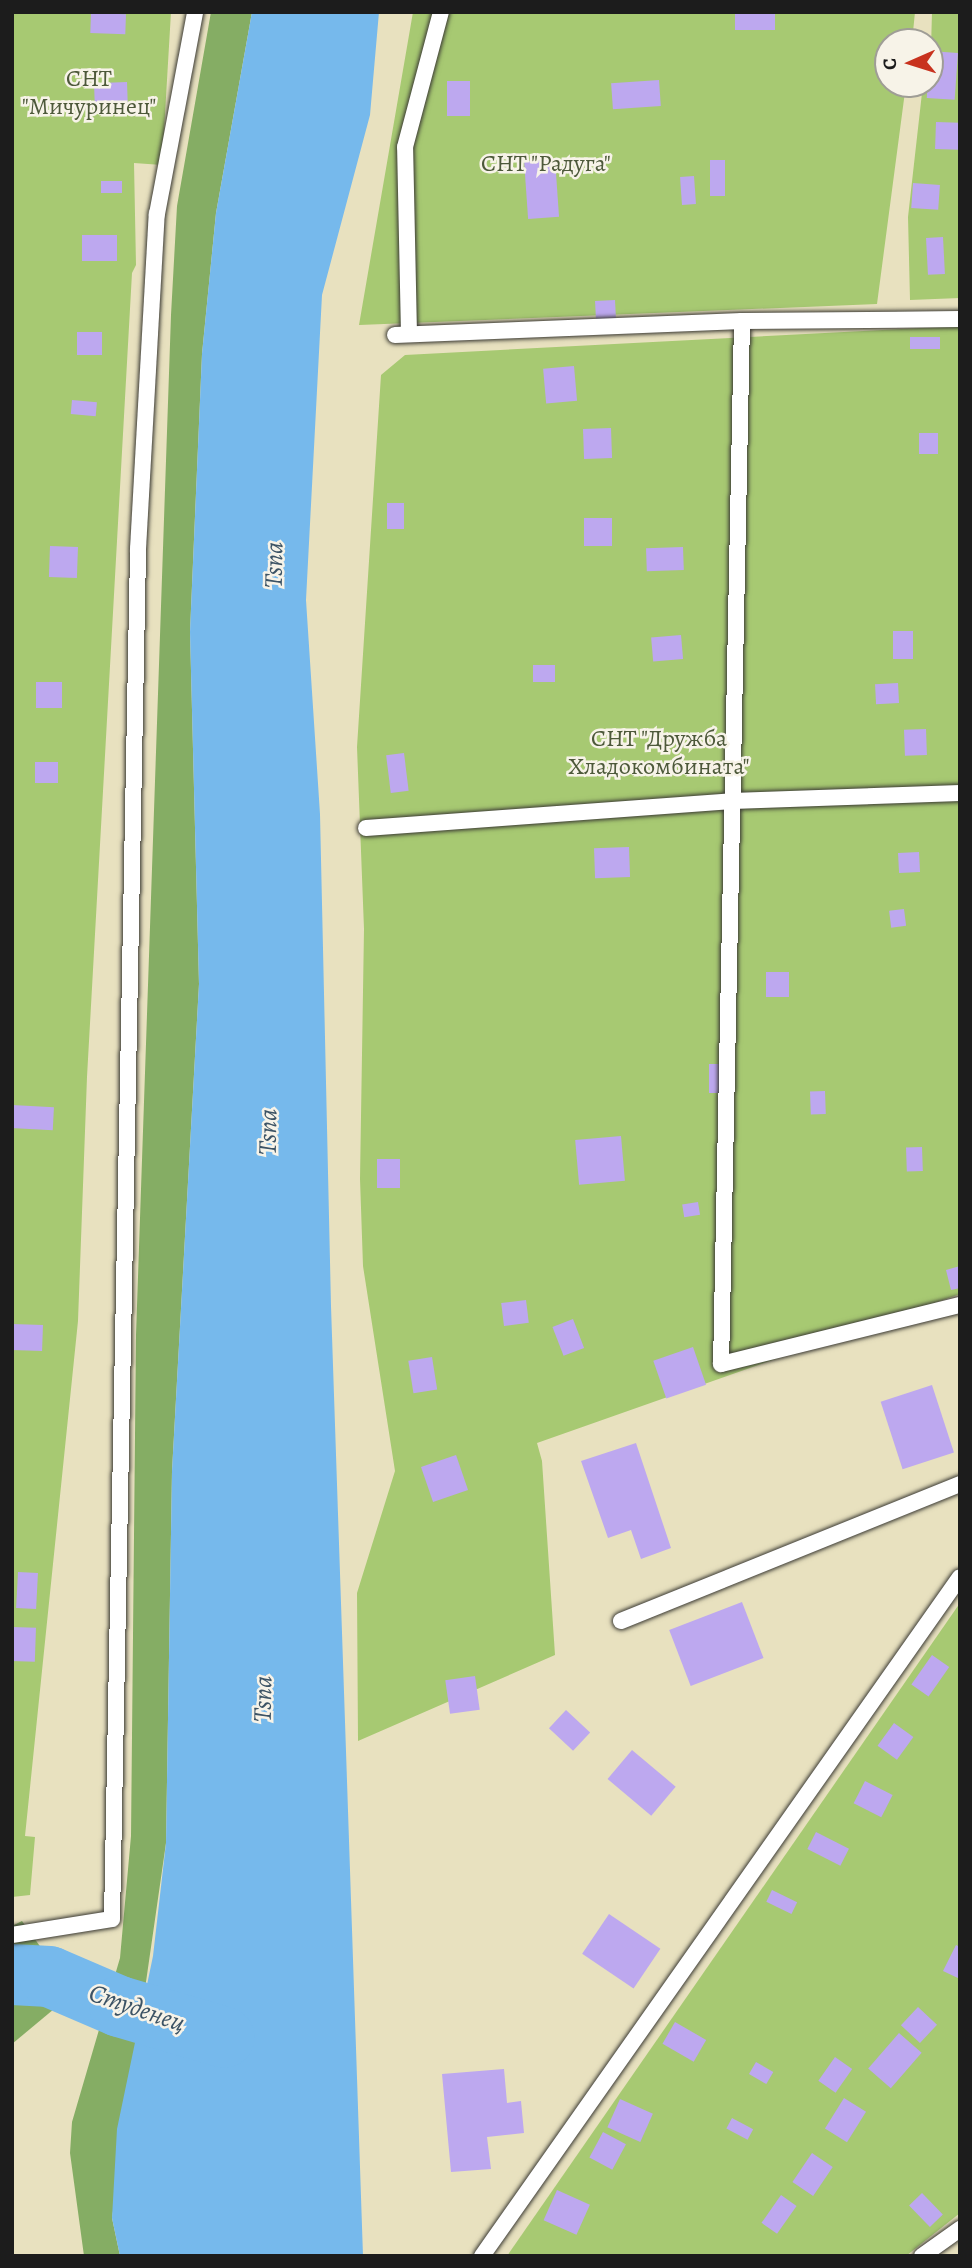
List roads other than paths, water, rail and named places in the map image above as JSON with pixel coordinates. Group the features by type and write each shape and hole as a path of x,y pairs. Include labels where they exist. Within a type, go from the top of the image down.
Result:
{"lane":[{"path":"12,1935 112,1919 138,549 157,214 195,12"},
{"path":"441,12 405,147 402,335 743,321 960,319"},
{"path":"743,321 721,1364 960,1305"},
{"path":"366,828 732,801 960,793"},
{"path":"621,1621 960,1484"},
{"path":"482,2256 960,1577"},
{"path":"922,2256 960,2229"}],"water":[{"name":"Tsna","path":"252,12 379,12 370,115 322,295 306,600 320,814 331,1306 363,2256 120,2256 112,2218 117,2129 153,1956 166,1843 172,1471 199,984 190,632 202,354 216,213"}],"waterway":[{"name":"Студенец","path":"12,1974 49,1976 119,2006 224,2037"}],"park label":[{"name":"СНТ \"Мичуринец\"","path":"89,93"},
{"name":"СНТ \"Радуга\"","path":"546,164"},
{"name":"СНТ \"Дружба Хладокомбината\"","path":"659,753"}]}
